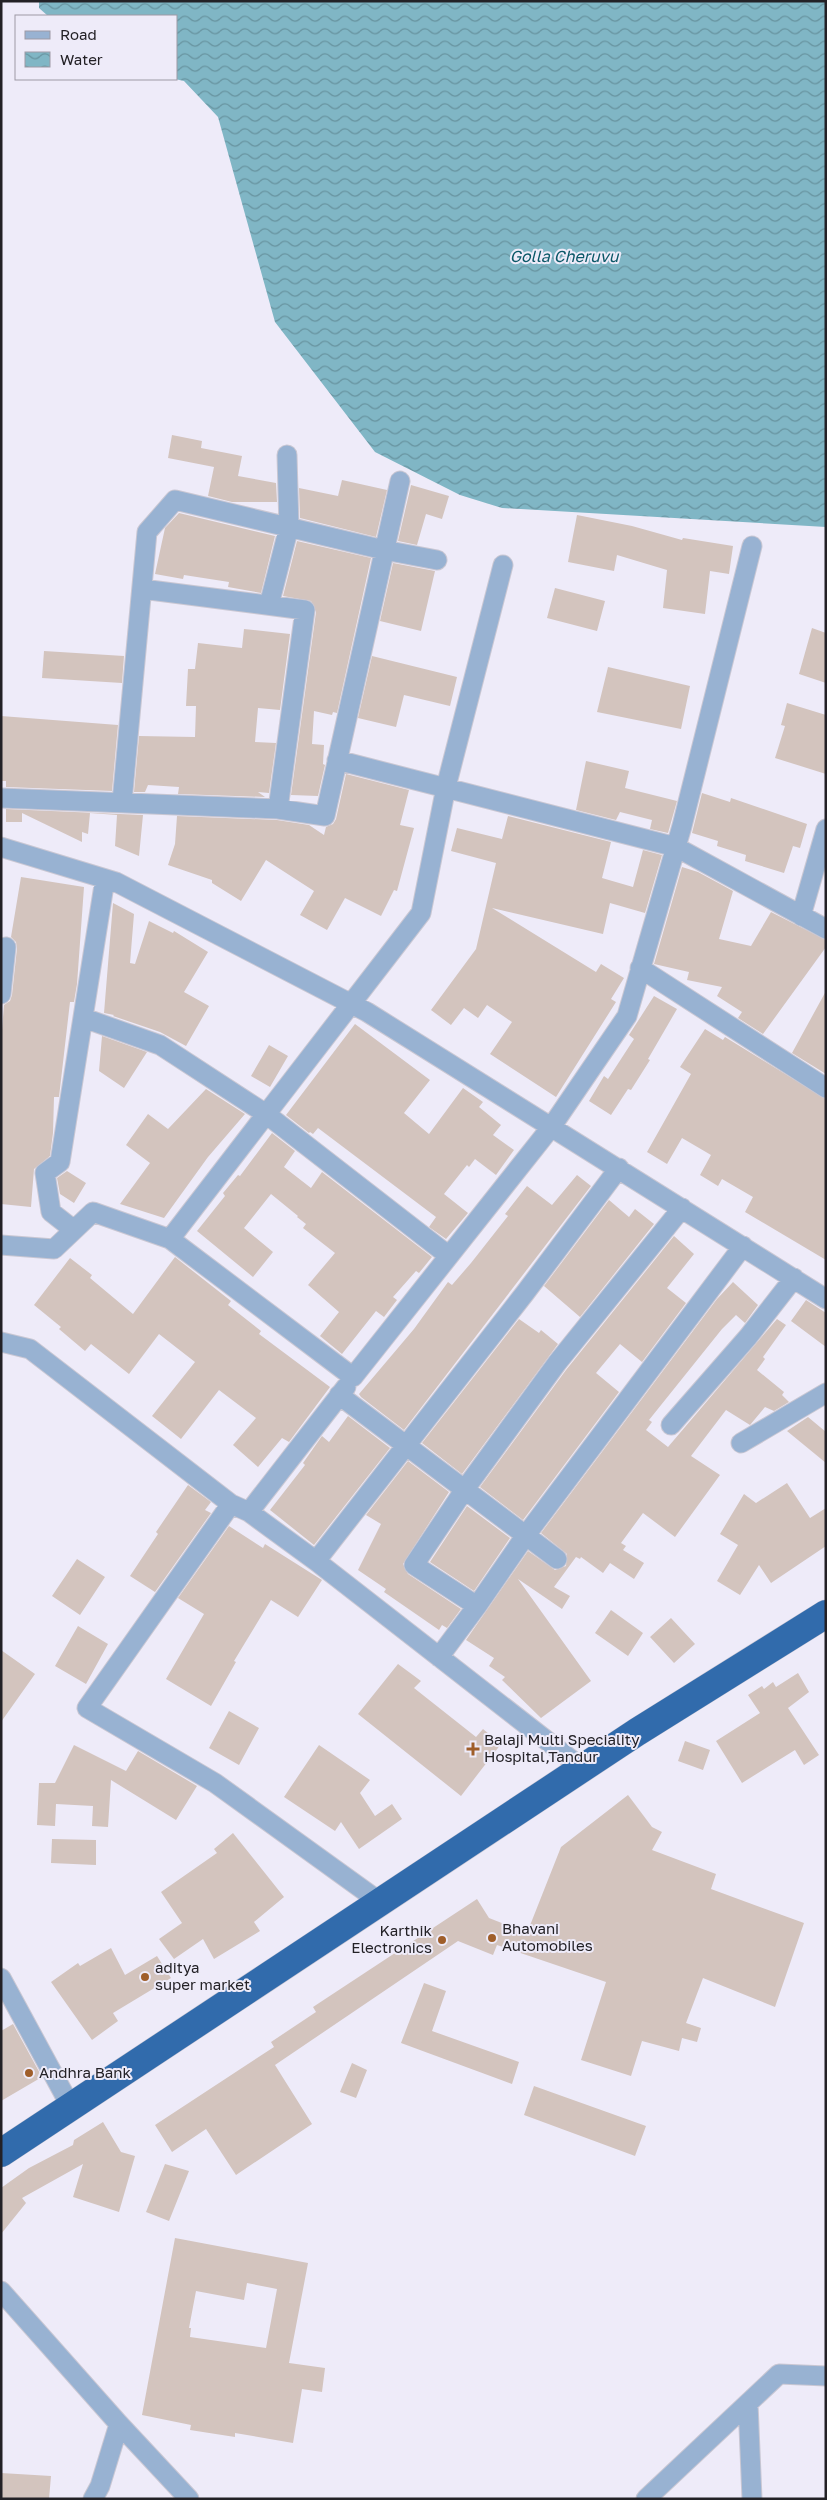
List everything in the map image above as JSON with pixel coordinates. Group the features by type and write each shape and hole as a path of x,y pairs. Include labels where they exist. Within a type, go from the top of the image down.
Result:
{"highway":[{"path":"1,2153 582,1768 826,1614"}],"street":[{"path":"269,605 289,527 287,455"},
{"path":"1,798 278,808 324,816 400,481"},
{"path":"122,802 147,532 175,500 384,550 437,560"},
{"path":"249,1512 353,1377 552,1126 626,1016 676,847 752,546"},
{"path":"170,1239 421,913 446,788 504,565"},
{"path":"142,589 305,610 278,808"},
{"path":"337,760 676,847 826,930"},
{"path":"801,916 826,829"},
{"path":"1,847 106,879 237,943 351,1003 552,1126 826,1299"},
{"path":"74,1230 51,1212 46,1174 60,1162 106,879"},
{"path":"1,994 6,948"},
{"path":"640,968 826,1088"},
{"path":"84,1018 160,1045 266,1114 449,1256"},
{"path":"316,1561 520,1301 619,1168"},
{"path":"477,1606 414,1565 465,1489 557,1363 682,1208"},
{"path":"1,1245 54,1249 93,1212 170,1239 353,1377"},
{"path":"439,1657 526,1535 743,1246"},
{"path":"671,1425 748,1337 794,1278"},
{"path":"1,1342 30,1349 231,1504 249,1512 316,1561 582,1768"},
{"path":"741,1443 826,1393"},
{"path":"339,1396 557,1559"},
{"path":"231,1504 87,1708 215,1783 380,1902"},
{"path":"1,1978 71,2107"},
{"path":"1,2291 119,2424 189,2499"},
{"path":"646,2499 779,2374 826,2376"},
{"path":"748,2404 752,2499"},
{"path":"93,2499 100,2486 119,2424"}],"water":[{"name":"Golla Cheruvu","path":"39,1 826,1 826,527 502,508 460,495 375,452 275,322 218,117 184,81 178,80 178,15 47,15 39,8"}],"building":[{"path":"172,435 202,441 201,448 242,456 238,476 276,483 277,502 232,502 208,496 214,467 168,458"},
{"path":"342,480 387,490 376,537 300,518 299,488 338,496"},
{"path":"411,485 449,496 442,519 426,514 417,545 398,541"},
{"path":"179,513 275,536 261,593 228,587 229,582 184,575 183,579 155,574 165,528"},
{"path":"577,515 632,526 682,540 683,538 733,546 729,574 710,571 705,614 663,608 667,570 617,555 614,571 568,562"},
{"path":"297,541 371,558 337,713 333,712 332,715 314,711 312,744 324,745 323,764 325,765 318,796 291,795 316,612 311,601 283,596"},
{"path":"393,563 435,571 421,631 380,621"},
{"path":"555,588 605,601 597,631 547,618"},
{"path":"812,628 826,633 826,683 799,674"},
{"path":"244,629 290,634 280,710 258,708 255,742 276,743 269,793 258,792 265,797 178,794 179,787 148,785 145,792 134,792 139,736 195,737 196,706 186,706 188,669 195,669 198,643 242,648"},
{"path":"44,651 124,656 122,683 42,678"},
{"path":"372,656 457,677 450,706 404,695 396,727 358,718"},
{"path":"608,667 690,686 681,729 597,712"},
{"path":"787,703 826,715 826,774 775,758 785,726 781,725"},
{"path":"1,716 118,725 112,791 6,787 6,781 1,781"},
{"path":"586,761 629,771 625,788 677,801 668,833 650,829 652,820 620,812 616,820 576,810"},
{"path":"346,774 409,790 400,825 414,828 397,891 394,890 381,916 345,898 327,930 300,915 314,891 266,860 241,901 212,883 212,880 168,865 175,844 177,816 277,820 309,825 324,835 326,827 333,824 336,819"},
{"path":"702,793 730,802 731,798 807,824 800,848 793,846 784,873 745,861 746,855 717,846 718,841 692,833"},
{"path":"6,809 143,815 139,856 115,846 117,815 90,813 88,834 82,832 82,842 22,813 22,822 6,822"},
{"path":"508,816 611,842 602,878 633,887 643,850 662,855 645,913 610,903 603,934 492,908 596,972 601,964 624,978 611,999 616,1002 556,1097 490,1054 512,1022 487,1005 478,1018 464,1008 451,1025 431,1010 476,949 496,863 451,851 457,828 502,839"},
{"path":"682,867 698,872 733,891 719,939 751,946 771,912 826,940 826,947 763,1034 738,1018 742,1012 717,996 722,987 687,980 689,972 654,964"},
{"path":"21,877 84,887 77,984 74,1002 70,1002 59,1097 54,1097 50,1156 34,1169 31,1207 1,1204 1,1042 4,1005 10,1001 12,995 17,948 16,942 11,937"},
{"path":"113,903 134,914 130,963 135,964 149,921 173,933 174,931 208,952 184,992 209,1006 186,1046 160,1032 104,1013"},
{"path":"826,991 826,1074 792,1053"},
{"path":"654,996 677,1009 648,1059 650,1060 631,1090 628,1089 611,1115 589,1101 604,1076 608,1079 634,1039 629,1035"},
{"path":"355,1024 430,1080 404,1113 429,1134 463,1088 483,1102 479,1107 501,1125 493,1135 514,1150 496,1175 475,1159 469,1167 467,1165 444,1194 468,1213 446,1239 429,1227 436,1217 318,1128 313,1134 309,1133 286,1115"},
{"path":"705,1029 723,1040 725,1037 826,1099 826,1260 745,1212 753,1197 722,1179 718,1186 700,1175 711,1155 682,1138 667,1164 647,1152 691,1074 680,1067"},
{"path":"102,1036 147,1052 124,1088 99,1071"},
{"path":"269,1045 288,1056 270,1087 251,1076"},
{"path":"206,1089 245,1114 208,1157 164,1218 120,1204 150,1163 126,1145 148,1114 168,1129"},
{"path":"272,1133 295,1151 284,1167 311,1188 322,1172 432,1257 419,1273 416,1271 393,1297 397,1300 384,1317 376,1311 342,1354 320,1336 339,1312 308,1285 335,1253 303,1228 306,1224 298,1216 271,1194 244,1228 273,1252 253,1277 197,1231 225,1196 223,1193 238,1175 240,1176"},
{"path":"67,1171 86,1183 74,1203 60,1194 57,1178"},
{"path":"577,1175 591,1186 404,1430 361,1397 359,1394 414,1329 448,1282 452,1285 508,1216 505,1214 527,1186 552,1205"},
{"path":"609,1200 629,1217 635,1209 654,1224 580,1317 544,1286"},
{"path":"674,1236 694,1254 667,1288 686,1303 642,1362 620,1344 596,1373 619,1392 523,1520 480,1487 566,1370"},
{"path":"175,1257 231,1301 228,1305 261,1331 259,1334 330,1387 289,1442 282,1438 258,1467 233,1445 256,1418 219,1390 181,1439 152,1416 195,1362 159,1334 129,1374 91,1344 85,1351 59,1329 61,1327 34,1305 70,1258 92,1275 90,1278 133,1314"},
{"path":"733,1282 758,1305 745,1323 736,1315 722,1329 649,1420 652,1422 646,1430 668,1447 777,1319 786,1325 763,1357 765,1359 757,1370 784,1392 782,1395 789,1402 774,1411 765,1407 750,1425 726,1410 691,1456 720,1475 675,1537 643,1513 621,1543 626,1546 623,1550 644,1563 634,1579 610,1563 603,1573 581,1557 580,1559 576,1557 554,1587 570,1596 562,1609 518,1579 591,1681 541,1718 502,1680 505,1677 489,1666 494,1658 466,1640 528,1551 555,1570 566,1566 567,1554 541,1533 717,1299"},
{"path":"806,1300 826,1313 826,1347 791,1321"},
{"path":"519,1319 539,1333 541,1330 558,1344 462,1474 422,1443"},
{"path":"348,1416 390,1448 314,1545 270,1510 305,1465 303,1463 322,1436 329,1442"},
{"path":"808,1417 826,1432 826,1463 787,1431"},
{"path":"408,1461 449,1492 403,1564 408,1574 461,1609 447,1628 442,1625 439,1630 384,1592 386,1589 358,1570 381,1524 366,1515"},
{"path":"787,1483 810,1518 826,1508 826,1546 771,1583 759,1565 740,1595 717,1581 738,1545 720,1534 744,1494 756,1503"},
{"path":"188,1485 211,1502 205,1510 211,1513 155,1592 130,1576 158,1534 156,1532"},
{"path":"467,1506 510,1538 474,1591 430,1562"},
{"path":"229,1526 263,1548 265,1544 322,1580 298,1617 271,1600 234,1661 236,1662 211,1706 166,1679 204,1614 178,1598"},
{"path":"77,1559 105,1577 80,1615 52,1596"},
{"path":"611,1610 643,1633 628,1656 595,1633"},
{"path":"671,1618 695,1644 674,1663 650,1637"},
{"path":"78,1626 108,1644 86,1684 55,1666"},
{"path":"1,1650 35,1674 1,1722"},
{"path":"398,1664 421,1681 414,1688 476,1737 483,1729 501,1744 461,1796 358,1714"},
{"path":"798,1673 809,1692 788,1708 819,1755 804,1765 795,1750 742,1783 716,1741 760,1713 748,1695 762,1686 764,1689 773,1682 776,1687"},
{"path":"229,1711 259,1728 239,1765 209,1748"},
{"path":"685,1741 710,1750 703,1770 678,1761"},
{"path":"74,1745 126,1771 138,1751 197,1786 176,1820 111,1780 108,1827 92,1826 93,1806 56,1804 55,1826 37,1825 39,1783 55,1783"},
{"path":"319,1745 370,1780 360,1793 375,1816 392,1804 402,1819 359,1849 341,1822 335,1831 284,1797"},
{"path":"628,1795 652,1827 662,1832 652,1850 716,1874 711,1889 804,1923 775,2007 703,1978 686,2023 701,2028 697,2042 682,2038 679,2051 642,2041 631,2076 581,2060 606,1982 497,1945 493,1955 458,1941 275,2065 312,2124 236,2175 206,2129 172,2152 155,2125 274,2047 271,2042 316,2012 313,2007 477,1899 489,1918 527,1933 561,1847"},
{"path":"233,1833 284,1897 254,1922 260,1931 214,1959 203,1939 174,1959 159,1939 182,1923 161,1892 217,1853 214,1849"},
{"path":"52,1839 96,1840 96,1865 51,1863"},
{"path":"111,1948 125,1975 157,1956 171,1978 113,2013 118,2021 92,2040 51,1982 78,1963 80,1966"},
{"path":"424,1983 446,1991 432,2031 519,2062 512,2084 401,2043"},
{"path":"13,2024 42,2077 1,2101 1,2031"},
{"path":"352,2063 367,2070 356,2098 340,2092"},
{"path":"534,2086 646,2126 635,2156 524,2115"},
{"path":"103,2122 121,2152 135,2156 119,2212 73,2197 83,2164 22,2198 26,2203 1,2234 1,2188 29,2168 73,2145 74,2140"},
{"path":"165,2164 189,2171 169,2221 146,2212"},
{"path":"175,2238 308,2263 289,2363 325,2368 322,2392 302,2389 293,2443 235,2433 235,2437 190,2430 191,2425 142,2415","holes":["247,2283 277,2289 266,2348 190,2337 191,2328 189,2328 196,2291 244,2300"]},
{"path":"1,2473 51,2476 49,2499 1,2499"}],"place":[{"name":"Balaji Multi Speciality Hospital,Tandur","path":"473,1749"},
{"name":"Bhavani Automobiles","path":"492,1938"},
{"name":"Karthik Electronics","path":"442,1940"},
{"name":"aditya super market","path":"145,1977"},
{"name":"Andhra Bank","path":"29,2073"}]}
